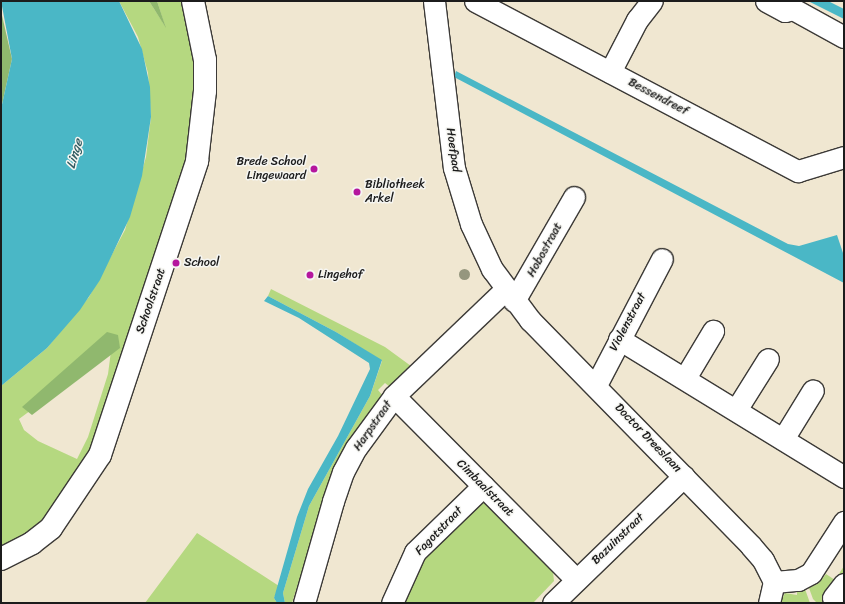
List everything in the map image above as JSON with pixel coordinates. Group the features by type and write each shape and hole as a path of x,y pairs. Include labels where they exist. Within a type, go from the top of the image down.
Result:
{"main road":[{"name":"Schoolstraat","path":"1,559 32,542 51,528 100,455 197,161 205,91 205,68 193,1"}],"street":[{"path":"434,1 439,1"},
{"name":"Hoefpad","path":"434,1 459,185 480,248 510,295"},
{"name":"Bessendreef","path":"475,1 798,171 844,157"},
{"path":"610,72 636,20 652,1"},
{"path":"766,1 785,11 793,9 844,37"},
{"name":"Hobostraat","path":"510,295 574,197"},
{"name":"Violenstraat","path":"596,385 619,338 662,259"},
{"name":"Doctor Dreeslaan","path":"510,295 757,552 774,582"},
{"name":"Harpstraat","path":"311,601 343,472 368,429 394,396 510,295"},
{"path":"685,378 713,331"},
{"path":"619,338 844,477"},
{"path":"736,410 768,359"},
{"path":"783,439 813,390"},
{"name":"Cimbaalstraat","path":"394,396 576,579"},
{"name":"Bazuinstraat","path":"553,603 576,579 684,476"},
{"name":"Fagotstraat","path":"392,603 415,552 483,486"},
{"path":"769,603 774,582 798,580 811,573 844,522"}],"green space":[{"path":"119,1 149,1 165,26 157,1 187,1 197,40 197,132 105,432 46,525 1,551 1,386 47,348 89,297 125,230 146,157 151,117 148,73 138,37","holes":["111,351 108,374 88,437 77,459 38,441 24,430 19,419"]},
{"path":"149,1 157,1 166,28"},
{"path":"1,11 12,59 1,109"},
{"path":"271,289 385,347 411,366 390,387 385,383 378,390 383,396 327,491 292,603 285,603 283,593 309,506 370,396 382,361 336,332 268,296"},
{"path":"107,332 118,335 120,348 32,415 22,407"},
{"path":"483,501 553,572 554,581 533,603 404,603 426,557"},
{"path":"197,533 279,586 274,598 277,603 145,603"},
{"path":"844,566 844,572 826,594 825,603 817,603 813,599 809,588 819,583 826,574 835,580"},
{"path":"805,589 810,603 780,603 785,593 797,595 797,592"}],"water":[{"name":"Linge","path":"1,1 119,1 142,49 150,87 151,117 142,176 130,217 100,280 80,310 47,348 1,386 1,109 12,59"},
{"path":"808,1 828,1 844,9 844,19"},
{"path":"456,71 788,244 799,246 837,235 844,256 844,283 454,77"},
{"path":"268,296 336,332 382,360 370,396 309,506 283,593 285,603 277,603 274,598 297,517 308,489 338,436 370,369 369,363 299,318 264,301"}],"place":[{"name":"Brede School Lingewaard","path":"314,169"},
{"name":"Bibliotheek Arkel","path":"357,192"},
{"name":"School","path":"176,263"},
{"name":"Lingehof","path":"310,275"}]}
